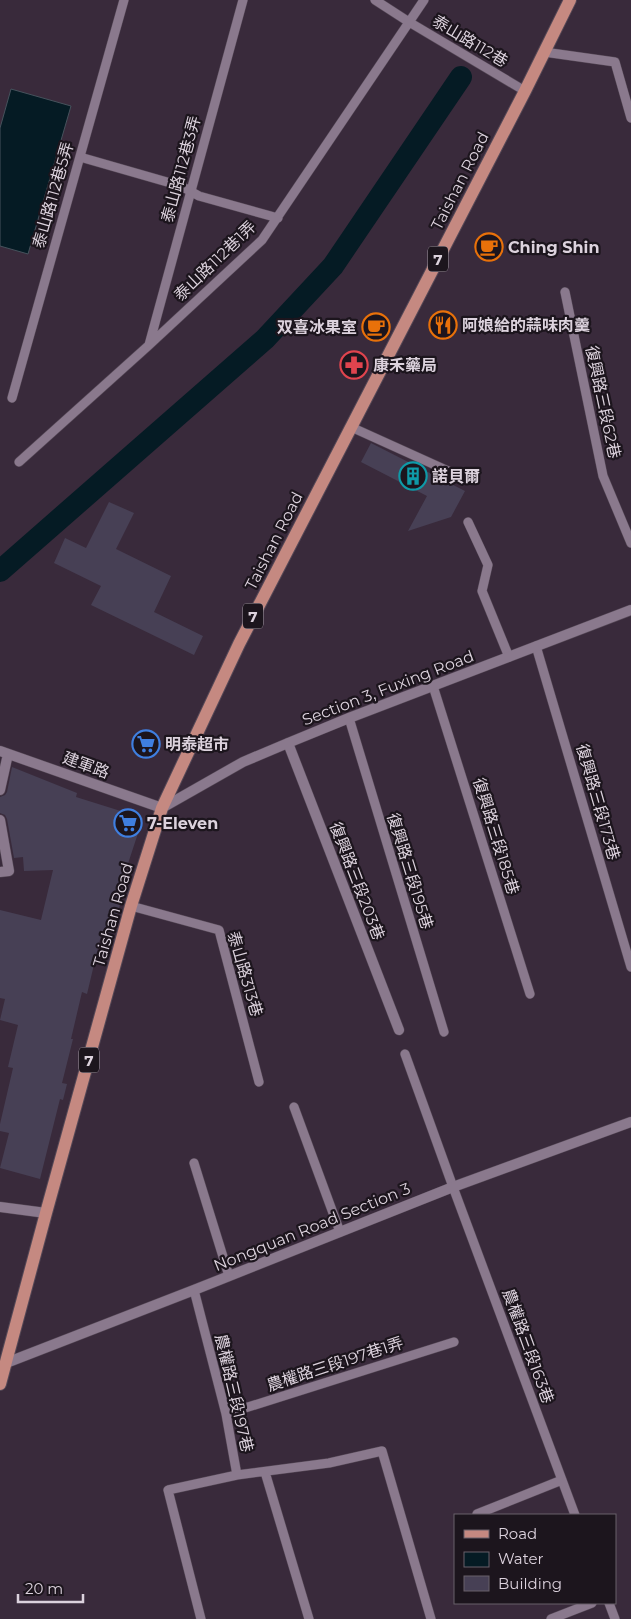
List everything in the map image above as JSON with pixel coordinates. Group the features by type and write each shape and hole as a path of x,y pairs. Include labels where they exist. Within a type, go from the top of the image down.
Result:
{"main road":[{"name":"Taishan Road","path":"0,1384 131,906 162,808 239,644 525,91 570,0"}],"street":[{"name":"Section 3, Fuxing Road","path":"162,808 243,762 288,743 348,718 631,610"},
{"name":"復興路三段203巷","path":"288,743 399,1030"},
{"name":"建軍路","path":"4,752 162,808"},
{"path":"0,790 4,752"},
{"path":"0,820 4,872"},
{"name":"Nongquan Road Section 3","path":"6,1363 453,1187 631,1122"},
{"path":"0,1207 46,1213"}],"lane":[{"name":"泰山路112巷5弄","path":"12,398 124,0"},
{"name":"泰山路112巷3弄","path":"148,346 243,0"},
{"name":"泰山路112巷","path":"374,0 525,91"},
{"name":"泰山路112巷1弄","path":"19,462 262,240 424,0"},
{"path":"544,52 616,62 631,118"},
{"path":"80,157 182,186 199,196 278,218"},
{"name":"復興路三段62巷","path":"565,292 603,476 631,543"},
{"path":"351,427 466,479"},
{"path":"468,522 488,565 482,591 509,657"},
{"name":"復興路三段173巷","path":"536,646 631,968"},
{"name":"復興路三段185巷","path":"433,686 530,994"},
{"name":"復興路三段195巷","path":"348,718 444,1032"},
{"name":"泰山路313巷","path":"131,906 219,930 259,1082"},
{"name":"農權路三段163巷","path":"405,1054 576,1514"},
{"path":"294,1106 340,1232"},
{"path":"194,1163 229,1276"},
{"name":"農權路三段197巷","path":"194,1290 226,1414 237,1475 329,1463 382,1450 430,1619"},
{"name":"農權路三段197巷1弄","path":"226,1414 454,1342"},
{"path":"265,1472 309,1619"},
{"path":"200,1619 168,1490 237,1475"},
{"path":"477,1514 562,1480"},
{"path":"551,1619 589,1604"},
{"path":"609,1604 615,1619"}],"water":[{"path":"11,89 71,106 28,254 0,246 0,128"}],"building":[{"name":"諾貝爾","path":"371,443 465,491 451,517 408,531 427,496 361,462"},
{"path":"109,502 134,513 116,549 171,576 154,612 203,636 194,655 91,605 101,586 54,563 65,538 86,548"},
{"path":"12,767 77,793 76,797 143,818 119,891 123,892 113,933 102,931 87,994 82,992 62,1083 67,1084 63,1100 60,1099 40,1179 0,1168 9,1133 0,1131 0,1124 13,1068 8,1067 18,1025 0,1020 5,999 0,998 0,910 41,920 53,870 24,871 23,857 14,858 7,819 5,815 0,813 0,797 7,792"}],"waterway":[{"path":"0,571 265,339 333,266 461,77"}],"place":[{"name":"Ching Shin","path":"489,247"},
{"name":"阿娘給的蒜味肉羹","path":"443,325"},
{"name":"双喜冰果室","path":"376,327"},
{"name":"康禾藥局","path":"354,365"},
{"name":"諾貝爾","path":"413,476"},
{"name":"明泰超市","path":"146,744"},
{"name":"7-Eleven","path":"128,823"}]}
